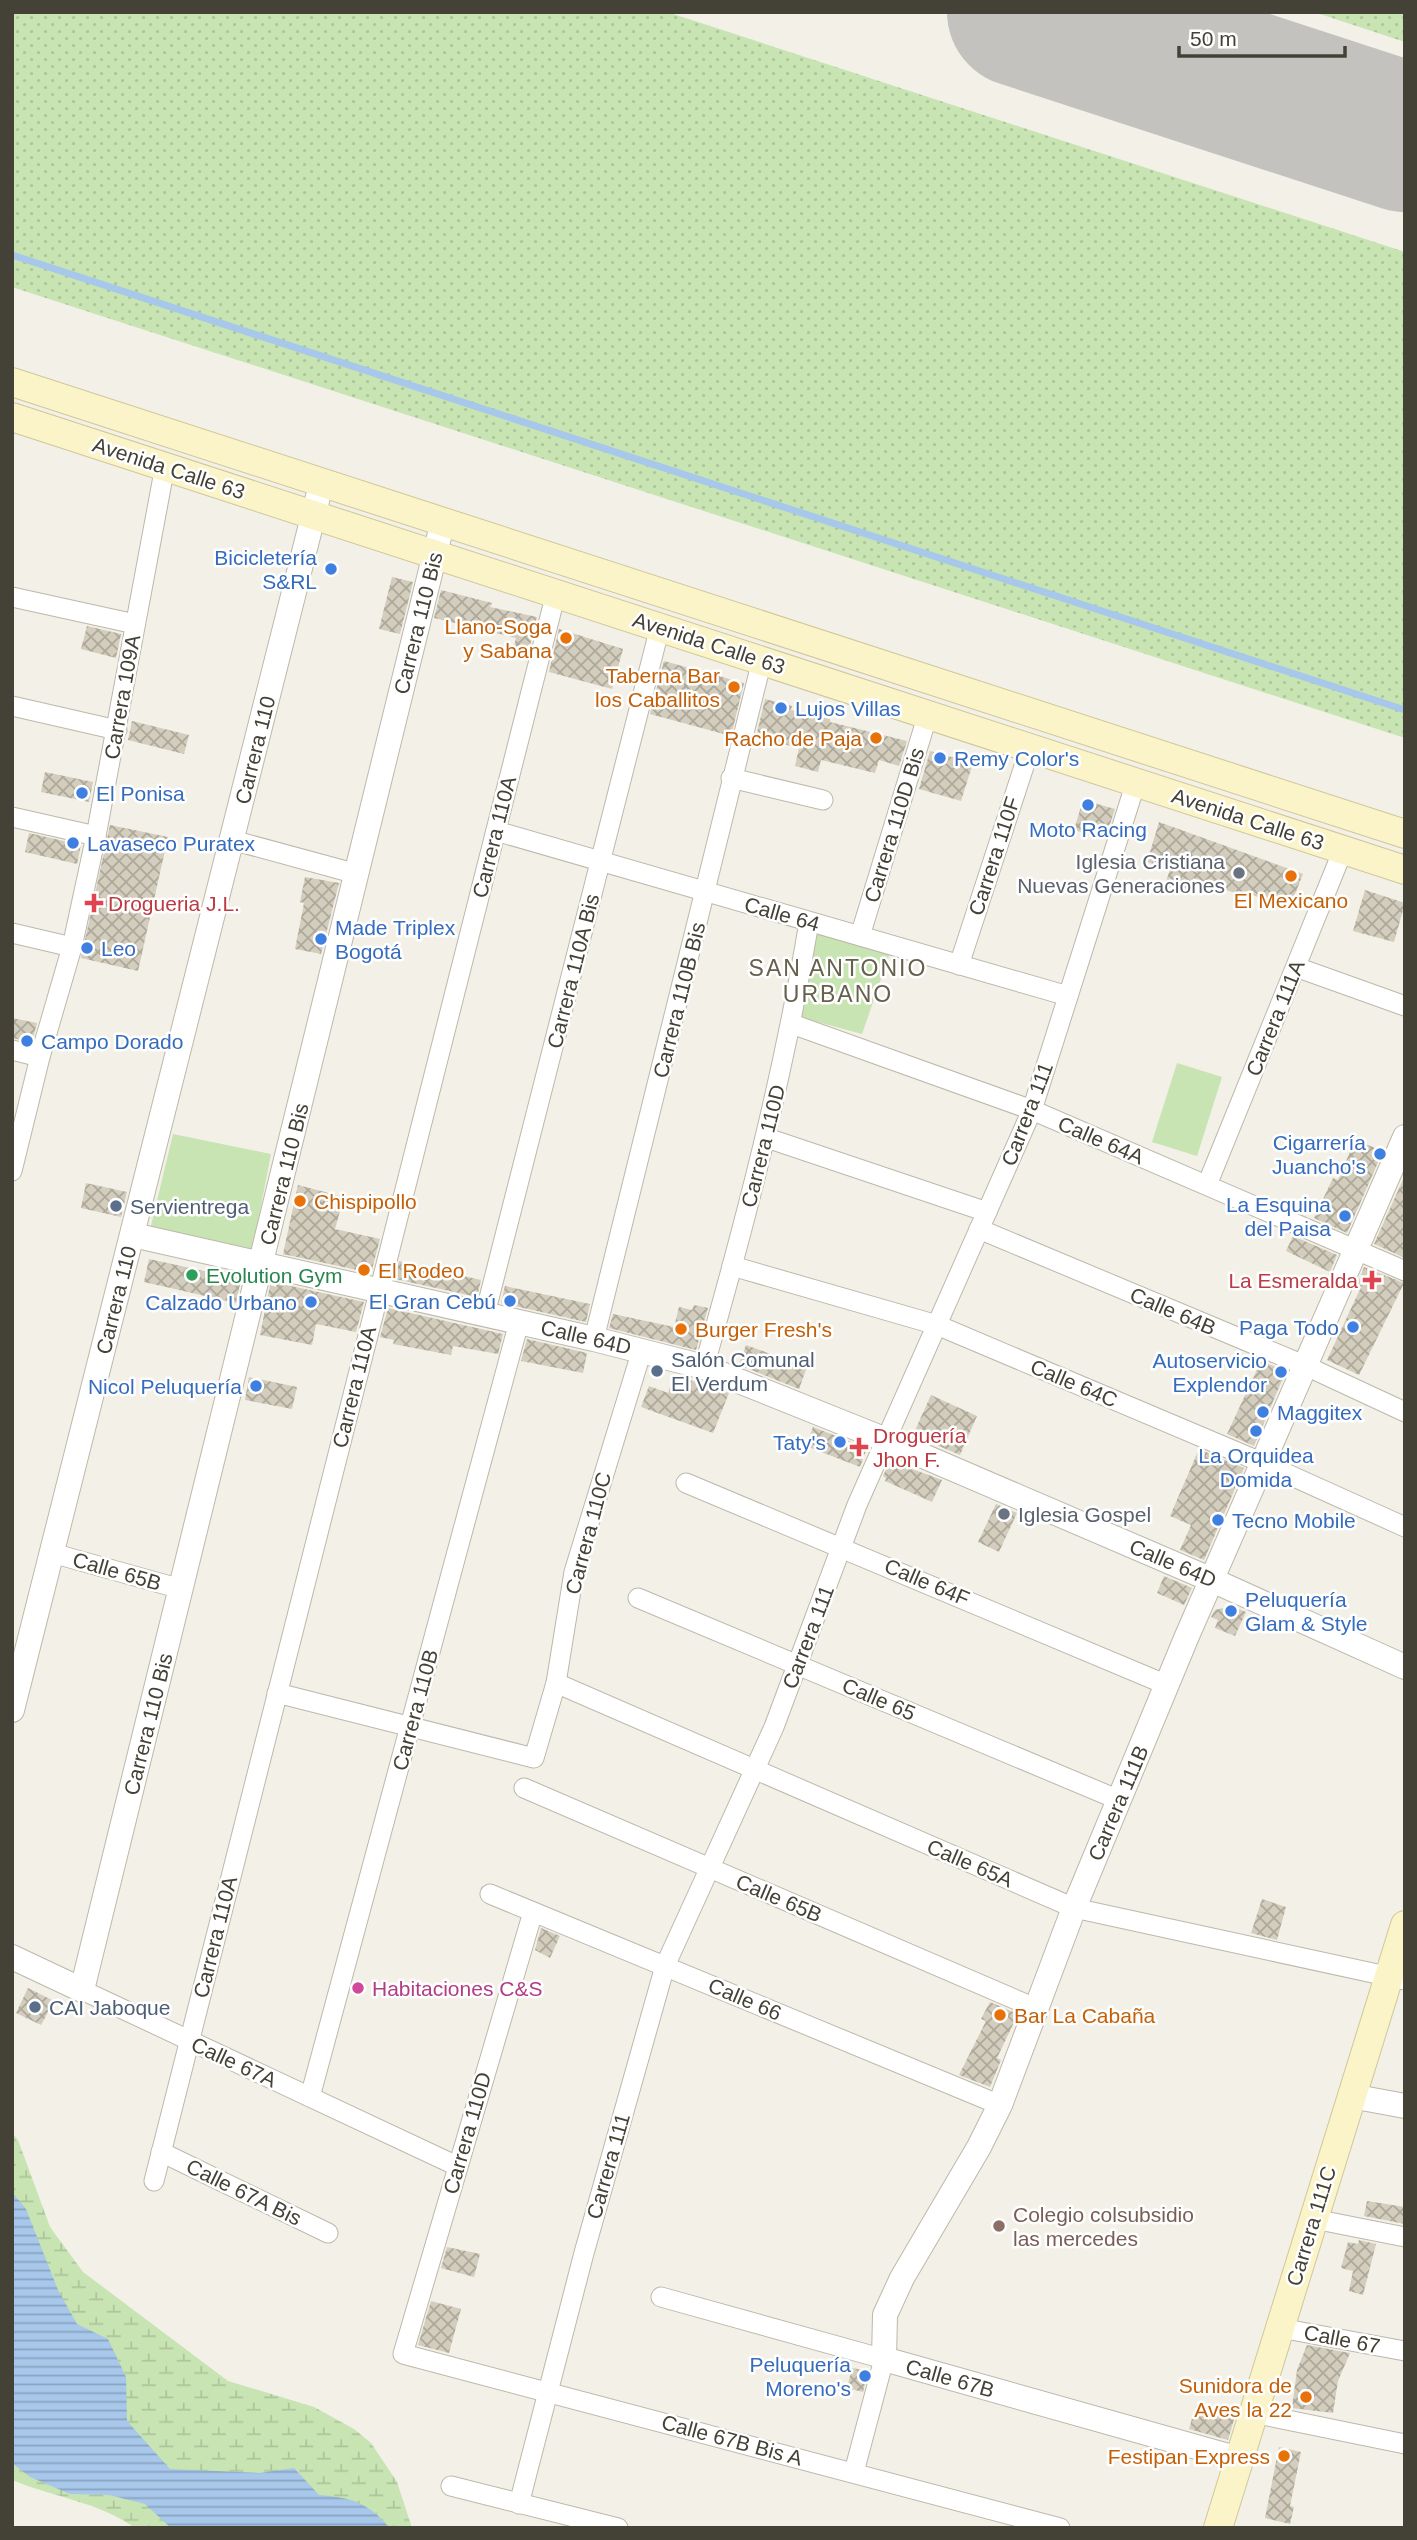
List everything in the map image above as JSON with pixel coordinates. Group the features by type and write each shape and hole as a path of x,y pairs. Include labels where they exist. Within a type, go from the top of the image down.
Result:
{"main road":[{"name":"Avenida Calle 63","path":"12,382 1405,834"},
{"name":"Avenida Calle 63","path":"12,417 1405,870"},
{"name":"Carrera 111C","path":"1225,2526 1239,2459 1351,2096 1397,1978 1405,1925"}],"street":[{"name":"Carrera 109A","path":"13,1165 40,1057 72,947 117,730 165,466"},
{"name":"Carrera 110","path":"12,1710 322,481"},
{"name":"Carrera 110 Bis","path":"82,1990 443,521"},
{"name":"Carrera 110A","path":"153,2181 556,593"},
{"path":"12,597 135,624"},
{"name":"Carrera 110A Bis","path":"485,1314 660,627"},
{"name":"Carrera 110B Bis","path":"594,1339 762,660"},
{"path":"12,706 117,730"},
{"name":"Carrera 110D Bis","path":"860,936 928,714"},
{"name":"Carrera 110F","path":"959,965 1030,748"},
{"path":"731,778 823,800"},
{"name":"Carrera 111","path":"519,2504 547,2392 665,1966 754,1770 886,1440 1032,1110 1136,782"},
{"path":"12,817 96,836"},
{"name":"Calle 64","path":"496,831 1068,996"},
{"path":"232,840 357,874"},
{"name":"Carrera 111A","path":"1207,1185 1343,850"},
{"name":"Carrera 110D","path":"704,1367 766,1138 792,1024 809,922"},
{"path":"12,933 72,947"},
{"path":"1296,967 1405,1006"},
{"name":"Calle 64A","path":"792,1024 1032,1110 1405,1271"},
{"path":"12,1051 40,1057"},
{"name":"Calle 64B","path":"766,1138 983,1221 1405,1412"},
{"name":"Carrera 111B","path":"854,2472 884,2359 885,2315 902,2278 979,2147 1000,2105 1074,1908 1167,1685 1404,1141"},
{"name":"Calle 64D","path":"133,1235 642,1350 704,1367 886,1440 1212,1580 1405,1667"},
{"name":"Calle 64C","path":"732,1266 937,1325 1264,1463 1405,1527"},
{"name":"Carrera 110B","path":"310,2097 520,1322"},
{"name":"Carrera 110C","path":"410,1727 534,1758 556,1682 574,1572 642,1350"},
{"name":"Calle 64F","path":"686,1483 842,1546 1167,1685"},
{"name":"Calle 65B","path":"52,1553 181,1589"},
{"name":"Calle 65","path":"638,1598 1119,1800"},
{"name":"Calle 65A","path":"556,1682 1074,1908 1397,1978"},
{"path":"277,1693 410,1727"},
{"name":"Calle 65B","path":"524,1788 1035,2008"},
{"name":"Calle 66","path":"490,1894 1000,2105"},
{"name":"Carrera 110D","path":"403,2354 533,1912"},
{"name":"Calle 67A","path":"12,1957 457,2166"},
{"path":"1351,2096 1405,2106"},
{"name":"Calle 67A Bis","path":"161,2152 328,2233"},
{"path":"1314,2219 1405,2237"},
{"name":"Calle 67B","path":"661,2297 1239,2459"},
{"name":"Calle 67","path":"1280,2328 1405,2351"},
{"name":"Calle 67B Bis A","path":"403,2354 1060,2528"},
{"path":"1253,2413 1405,2444"},
{"path":"451,2486 618,2528"}],"green space":[{"path":"12,12 667,12 1405,252 1405,738 12,287"},
{"path":"1314,12 1405,12 1405,42"},
{"path":"818,931 890,953 862,1034 799,1017"},
{"path":"1177,1063 1222,1077 1197,1156 1152,1142"},
{"path":"173,1134 271,1154 251,1257 149,1234"},
{"path":"12,2133 18,2140 50,2227 83,2272 228,2381 314,2407 354,2429 371,2443 397,2482 412,2528 135,2528 91,2506 12,2480"}],"water":[{"path":"12,2192 26,2209 58,2290 77,2324 108,2339 126,2377 127,2421 170,2469 260,2473 294,2468 319,2495 359,2503 374,2512 390,2528 171,2528 145,2504 109,2495 70,2494 30,2477 12,2463"}],"building":[{"path":"392,577 413,582 400,634 379,629"},
{"path":"441,590 492,603 490,607 537,617 527,658 512,654 516,638 434,618"},
{"path":"87,626 121,634 116,658 81,649"},
{"path":"559,629 623,649 612,689 549,672"},
{"path":"664,661 744,683 731,736 650,714"},
{"path":"765,699 792,706 791,710 830,719 830,722 907,741 899,766 879,760 875,773 821,760 818,772 795,766 799,748 756,737"},
{"path":"132,721 189,735 184,754 128,740"},
{"path":"930,751 973,763 961,801 919,789"},
{"path":"45,772 93,782 89,802 41,792"},
{"path":"1083,800 1115,809 1105,839 1074,830"},
{"path":"1159,822 1303,874 1289,909 1247,893 1246,897 1193,878 1189,893 1165,886 1170,869 1147,862"},
{"path":"110,825 168,837 138,971 81,958"},
{"path":"29,833 81,845 77,864 25,852"},
{"path":"305,877 339,883 321,954 295,949 304,903 300,902"},
{"path":"1365,890 1405,903 1394,942 1353,931"},
{"path":"12,1018 37,1023 32,1042 12,1038"},
{"path":"1355,1140 1383,1151 1347,1233 1314,1218 1333,1178 1338,1180"},
{"path":"1405,1175 1405,1258 1374,1244"},
{"path":"86,1183 127,1192 121,1217 81,1208"},
{"path":"298,1185 344,1197 335,1229 380,1239 371,1273 283,1254"},
{"path":"1293,1236 1337,1255 1330,1272 1286,1251"},
{"path":"149,1259 241,1279 236,1303 144,1282"},
{"path":"399,1261 481,1280 477,1297 395,1279"},
{"path":"1364,1267 1404,1283 1359,1375 1327,1360 1361,1287 1357,1285"},
{"path":"277,1283 364,1302 356,1332 316,1324 312,1345 260,1335 270,1285 276,1287"},
{"path":"505,1286 590,1304 586,1322 501,1303"},
{"path":"694,1305 708,1308 696,1350 609,1328 613,1314 674,1327 679,1307 692,1310"},
{"path":"388,1308 503,1334 498,1354 453,1346 451,1355 393,1344 394,1340 380,1337"},
{"path":"527,1339 587,1353 583,1373 521,1361"},
{"path":"746,1345 807,1367 799,1389 739,1365"},
{"path":"1261,1361 1286,1371 1254,1446 1227,1434"},
{"path":"675,1375 729,1393 713,1433 641,1407 649,1386 668,1393"},
{"path":"249,1377 297,1387 292,1409 245,1400"},
{"path":"931,1395 977,1416 960,1455 913,1435"},
{"path":"813,1427 867,1448 860,1467 806,1446"},
{"path":"1199,1449 1244,1468 1204,1560 1180,1550 1191,1525 1170,1516"},
{"path":"890,1461 942,1480 932,1502 885,1481 883,1476"},
{"path":"996,1504 1017,1513 999,1552 978,1542"},
{"path":"1164,1576 1192,1588 1184,1605 1157,1593"},
{"path":"1232,1606 1246,1612 1235,1636 1215,1628 1218,1620 1211,1617 1215,1610"},
{"path":"1262,1899 1286,1907 1277,1940 1251,1933"},
{"path":"541,1928 560,1936 550,1958 535,1950"},
{"name":"CAI Jaboque","path":"28,1988 54,2001 41,2025 16,2013"},
{"path":"990,2002 1018,2014 997,2058 1001,2060 990,2087 959,2075 986,2021 981,2019"},
{"path":"1367,2201 1405,2207 1405,2224 1364,2216"},
{"path":"1359,2240 1376,2244 1363,2295 1349,2291 1353,2271 1341,2268 1348,2242 1358,2244"},
{"path":"447,2247 480,2254 474,2277 441,2268"},
{"path":"431,2301 461,2309 449,2353 418,2345"},
{"path":"1307,2345 1350,2353 1338,2381 1333,2413 1292,2408 1297,2370"},
{"path":"852,2368 868,2371 863,2392 847,2388"},
{"path":"1196,2405 1235,2416 1228,2440 1189,2429"},
{"path":"1279,2447 1301,2452 1290,2506 1294,2507 1290,2524 1265,2518"}],"waterway":[{"path":"12,255 1405,710"}],"taxiway":[{"path":"1104,12 1177,63"}],"runway":[{"path":"1022,12 1405,137"}],"place":[{"name":"Bicicletería S&RL","path":"331,569"},
{"name":"Llano-Soga y Sabana","path":"566,638"},
{"name":"Taberna Bar los Caballitos","path":"734,687"},
{"name":"Lujos Villas","path":"781,708"},
{"name":"Racho de Paja","path":"876,738"},
{"name":"Remy Color's","path":"940,758"},
{"name":"El Ponisa","path":"82,793"},
{"name":"Moto Racing","path":"1088,805"},
{"name":"Lavaseco Puratex","path":"73,843"},
{"name":"Iglesia Cristiana Nuevas Generaciones","path":"1239,873"},
{"name":"El Mexicano","path":"1291,876"},
{"name":"Drogueria J.L.","path":"94,903"},
{"name":"Made Triplex Bogotá","path":"321,939"},
{"name":"Leo","path":"87,948"},
{"name":"Campo Dorado","path":"27,1041"},
{"name":"Cigarrería Juancho's","path":"1380,1154"},
{"name":"Chispipollo","path":"300,1201"},
{"name":"Servientrega","path":"116,1206"},
{"name":"La Esquina del Paisa","path":"1345,1216"},
{"name":"El Rodeo","path":"364,1270"},
{"name":"Evolution Gym","path":"192,1275"},
{"name":"La Esmeralda","path":"1372,1280"},
{"name":"El Gran Cebú","path":"510,1301"},
{"name":"Calzado Urbano","path":"311,1302"},
{"name":"Paga Todo","path":"1353,1327"},
{"name":"Burger Fresh's","path":"681,1329"},
{"name":"Salón Comunal El Verdum","path":"657,1371"},
{"name":"Autoservicio Explendor","path":"1281,1372"},
{"name":"Nicol Peluquería","path":"256,1386"},
{"name":"Maggitex","path":"1263,1412"},
{"name":"La Orquidea Domida","path":"1256,1431"},
{"name":"Taty's","path":"840,1442"},
{"name":"Droguería Jhon F.","path":"859,1447"},
{"name":"Iglesia Gospel","path":"1004,1514"},
{"name":"Tecno Mobile","path":"1218,1520"},
{"name":"Peluquería Glam & Style","path":"1231,1611"},
{"name":"Habitaciones C&S","path":"358,1988"},
{"name":"CAI Jaboque","path":"35,2007"},
{"name":"Bar La Cabaña","path":"1000,2015"},
{"name":"Colegio colsubsidio las mercedes","path":"999,2226"},
{"name":"Peluquería Moreno's","path":"865,2376"},
{"name":"Sunidora de Aves la 22","path":"1306,2397"},
{"name":"Festipan Express","path":"1284,2456"}],"district":[{"name":"SAN ANTONIO URBANO","path":"838,981"}]}
